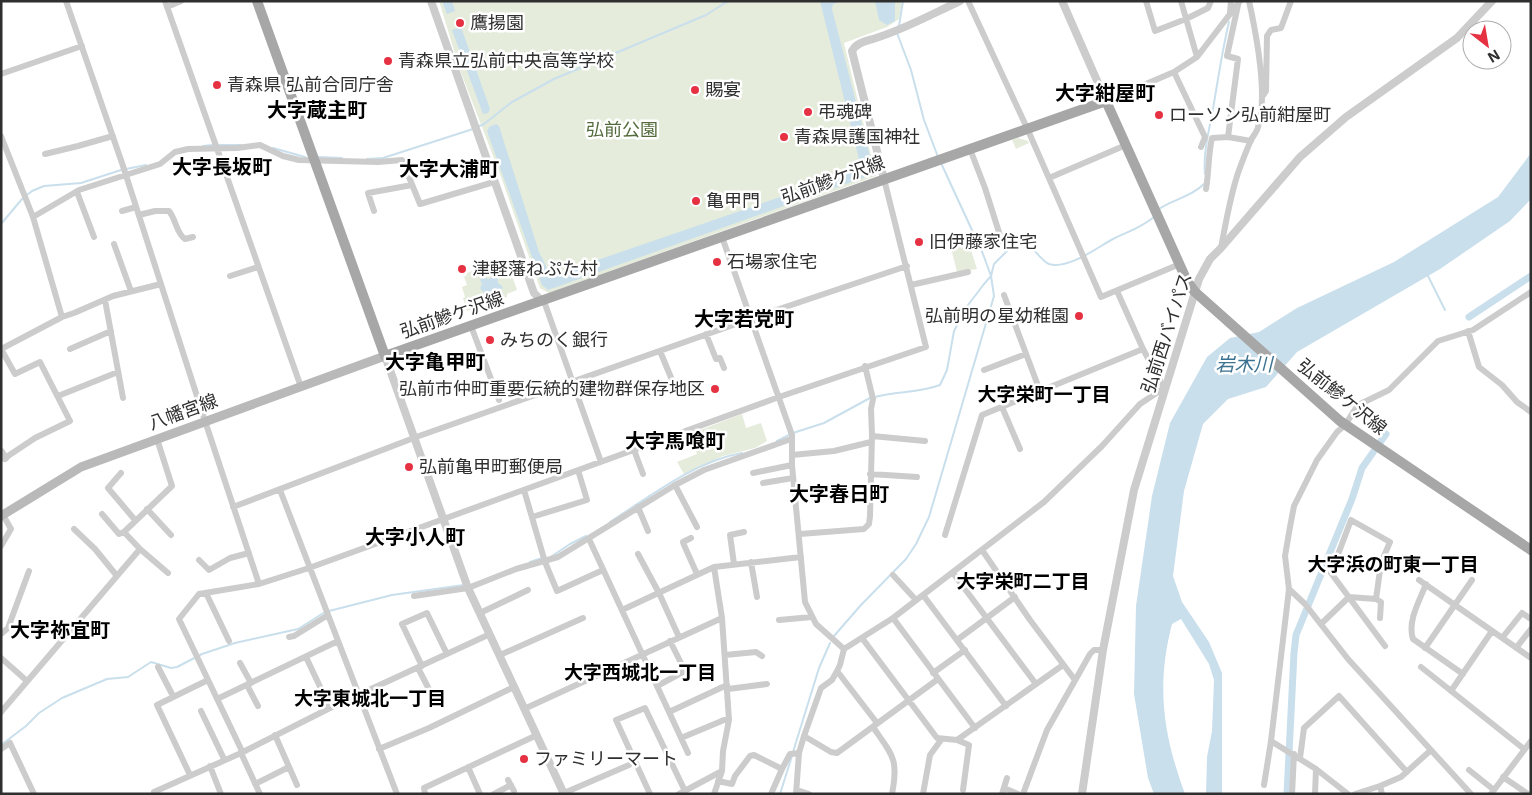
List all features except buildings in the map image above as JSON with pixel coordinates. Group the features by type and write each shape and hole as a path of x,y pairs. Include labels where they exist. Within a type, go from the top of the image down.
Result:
{"main road":[{"name":"弘前鰺ケ沢線","path":"257,1 385,356 1106,101 1187,280 1195,292 1343,423 1531,550"},
{"name":"八幡宮線","path":"2,516 81,467 156,438 385,356"}],"street":[{"path":"66,1 113,136 259,584"},
{"path":"181,1 166,4 301,387"},
{"path":"431,1 534,293 545,304 601,462"},
{"path":"260,794 240,753 241,749 179,619 199,594 259,584 309,568 865,366 926,347 852,51 860,43 888,34 960,1"},
{"path":"968,1 1085,257 1101,297 1180,264"},
{"path":"1062,1 1106,101 1174,72 1197,57 1239,2"},
{"path":"1146,1 1155,30 1186,20 1208,8 1211,1"},
{"path":"1180,1 1197,57"},
{"path":"1230,14 1231,1"},
{"path":"1221,248 1238,172 1258,127 1262,97 1255,28 1249,1"},
{"path":"1262,97 1266,91 1267,36 1271,30 1281,28 1291,1"},
{"name":"弘前西バイパス","path":"1082,794 1103,650 1134,490 1199,279 1210,259 1300,157 1346,117 1457,38 1492,1"},
{"path":"1228,138 1238,59 1227,56 1239,2"},
{"path":"1,74 82,46"},
{"path":"1174,72 1205,136 1200,147"},
{"path":"1,136 34,217 62,317"},
{"path":"45,154 113,136"},
{"path":"1206,189 1209,173 1208,154 1212,138 1251,141"},
{"path":"34,217 77,192 124,171 160,164 175,152 215,145 237,148 260,145 283,156 299,160 378,162 402,160 420,204 494,182"},
{"path":"1049,178 1126,145"},
{"path":"970,149 985,188 1003,245"},
{"path":"374,212 368,193 412,185"},
{"path":"77,192 94,237"},
{"path":"122,211 136,207"},
{"path":"139,215 155,211 168,211 173,216 181,236 185,239 193,237"},
{"path":"722,237 792,435 793,478 800,534 805,602 816,624 844,649"},
{"path":"114,244 131,292"},
{"path":"233,507 573,381 907,266"},
{"path":"230,276 258,267"},
{"path":"911,284 968,272"},
{"path":"3,455 70,421 40,362 16,374 1,349 62,317 104,300 161,284"},
{"path":"772,794 782,769 795,753 804,736 821,688 832,680 840,665 844,649 924,595 1044,502 1102,446 1140,404 1164,388 1143,349 1117,291"},
{"path":"1264,785 1289,589 1286,556 1294,506 1317,460 1358,405 1389,390 1438,341 1468,331 1531,292"},
{"path":"1004,295 1040,391"},
{"path":"104,300 123,398"},
{"path":"471,326 499,400"},
{"path":"70,349 110,331"},
{"path":"1468,331 1479,367 1502,385 1517,402 1531,412"},
{"path":"706,334 716,359 720,358 724,368"},
{"path":"945,535 982,415 1143,349"},
{"path":"660,351 672,380"},
{"path":"984,370 1026,354"},
{"path":"385,356 467,586 564,794 629,765"},
{"path":"800,534 864,529 869,524 872,439 871,409 873,397 865,366"},
{"path":"58,396 118,372"},
{"path":"1002,407 1020,449"},
{"path":"414,596 467,586 544,558 558,557 675,485 715,466 759,452 792,435"},
{"path":"102,514 119,534 124,532 172,486 156,438"},
{"path":"792,455 834,451 872,439 925,440"},
{"path":"634,450 643,474"},
{"path":"753,473 792,465"},
{"path":"532,517 587,500 578,470"},
{"path":"121,473 108,488 135,520"},
{"path":"870,474 918,477"},
{"path":"763,483 793,478"},
{"path":"675,485 697,527"},
{"path":"280,490 397,794"},
{"path":"524,490 544,558 557,591 603,570"},
{"path":"638,508 648,532"},
{"path":"147,509 171,534"},
{"path":"1,546 11,529 2,516"},
{"path":"1376,599 1381,563 1390,542 1351,520 1331,573 1385,646"},
{"path":"74,529 95,549 117,576"},
{"path":"124,532 140,549 168,573"},
{"path":"734,564 730,535 744,532"},
{"path":"691,538 683,542 697,574"},
{"path":"589,539 688,753"},
{"path":"1,712 140,549"},
{"path":"982,550 1075,680"},
{"path":"199,560 209,570 230,558 249,553"},
{"path":"638,554 659,593 679,637"},
{"path":"622,610 714,567 801,557"},
{"path":"751,562 757,597"},
{"path":"714,567 722,618 728,720 722,750 722,771 714,794"},
{"path":"1,634 8,628 29,571"},
{"path":"952,572 1036,684"},
{"path":"893,574 916,600"},
{"path":"1419,580 1531,658"},
{"path":"1424,648 1472,580"},
{"path":"1426,584 1413,618 1411,633 1413,638 1424,648 1463,674"},
{"path":"1289,589 1310,609 1348,659 1471,794"},
{"path":"480,613 528,590"},
{"path":"206,592 229,641"},
{"path":"924,595 1006,706"},
{"path":"957,640 1015,597"},
{"path":"1321,624 1349,597 1376,599 1381,602 1380,618"},
{"path":"1502,638 1522,612 1531,619"},
{"path":"289,637 294,636 327,613"},
{"path":"432,695 402,624 427,613 447,654"},
{"path":"779,620 812,617"},
{"path":"500,655 583,618"},
{"path":"524,709 722,618"},
{"path":"892,618 975,728"},
{"path":"1516,648 1531,629"},
{"path":"1451,690 1492,631"},
{"path":"155,794 154,792 490,634"},
{"path":"862,638 937,738 957,740 969,745 962,790"},
{"path":"217,698 338,641"},
{"path":"657,686 685,671 670,641"},
{"path":"933,673 965,650"},
{"path":"1023,794 1047,730 1090,654 1094,650 1103,650"},
{"path":"725,655 756,652 762,656"},
{"path":"306,657 330,708"},
{"path":"1,658 27,681"},
{"path":"240,663 258,706"},
{"path":"957,740 1064,665"},
{"path":"158,667 174,696"},
{"path":"1421,668 1524,749"},
{"path":"837,671 875,725 894,759 896,768 892,794"},
{"path":"804,736 831,752 837,753 938,679"},
{"path":"190,775 157,705 208,680"},
{"path":"669,712 727,687 767,684"},
{"path":"379,749 429,728 514,687"},
{"path":"1292,794 1293,754 1304,728 1338,696 1407,772"},
{"path":"650,794 616,720 645,708 682,792 722,771"},
{"path":"201,711 224,759"},
{"path":"681,738 728,720"},
{"path":"275,735 297,785"},
{"path":"425,794 424,788 537,735"},
{"path":"923,794 930,755 942,740"},
{"path":"1271,741 1316,769 1348,794"},
{"path":"1469,770 1492,792 1531,741"},
{"path":"1,756 2,748 10,743 34,794"},
{"path":"1355,794 1401,777 1431,750"},
{"path":"795,753 796,792 808,794"},
{"path":"718,781 732,784 735,776 750,756 754,755 782,769"},
{"path":"210,766 221,794"},
{"path":"255,784 289,767"},
{"path":"468,767 480,794"},
{"path":"1315,794 1316,769"},
{"path":"1008,778 1003,791 1018,794"},
{"path":"1503,778 1528,794"},
{"path":"494,794 511,786"},
{"path":"1380,786 1382,794"}],"green space":[{"name":"弘前公園","path":"439,1 902,1 899,19 887,27 844,43 876,176 549,293 540,288 500,174 460,70"},
{"path":"1018,138 1029,143 1016,149 1012,140"},
{"path":"969,244 977,269 957,272 951,248"},
{"path":"506,259 517,290 507,294 505,298 504,296 476,305 476,308 467,311 462,287 467,285 464,277 467,273"},
{"path":"742,414 746,428 761,423 767,441 755,448 723,456 684,474 677,462 697,454 690,434"}],"water":[{"path":"442,1 452,1 455,11 447,14"},
{"path":"820,1 843,1 833,4 832,9 874,172 871,175 548,290 542,285 487,131 489,127 496,124 499,126 539,252 548,270 554,275 856,171 860,167 858,155"},
{"path":"875,1 895,1 895,21 887,25 879,20"},
{"path":"461,27 490,109 488,113 483,114 452,30"},
{"name":"岩木川","path":"1531,153 1531,199 1510,221 1440,269 1297,352 1266,387 1228,399 1203,424 1184,491 1173,576 1182,602 1209,642 1222,673 1222,794 1206,794 1207,757 1212,731 1214,680 1209,664 1181,619 1172,624 1164,668 1163,689 1164,710 1171,751 1185,794 1154,794 1148,778 1134,694 1136,606 1152,496 1170,423 1207,357 1230,338 1259,332 1297,308 1394,262 1498,197"},
{"path":"499,267 503,271 498,278 498,283 503,288 487,293 483,292 480,288 482,284 480,280 483,277 488,279 493,277"}],"waterway":[{"path":"477,127 484,124 512,102 554,79 706,15 728,1"},
{"path":"899,26 903,1"},
{"path":"1205,174 1207,142 1229,22"},
{"path":"897,33 911,70 924,120 938,157"},
{"path":"367,159 383,158 473,129"},
{"path":"203,146 213,145"},
{"path":"218,145 241,145"},
{"path":"273,148 305,157"},
{"path":"317,157 342,158"},
{"path":"834,636 906,559 916,544 929,517 994,296 991,276 983,254 941,163"},
{"path":"126,169 146,165"},
{"path":"1,224 22,199 32,191 44,186 81,183 121,170"},
{"path":"1159,209 1194,192 1204,184"},
{"path":"875,397 940,385 947,370 954,331 968,305 991,276 994,264 1010,248 1021,244 1032,249 1049,264 1065,264 1139,227 1154,217"},
{"path":"1427,274 1445,310"},
{"path":"1469,317 1531,276"},
{"path":"777,441 793,433 824,423 870,398"},
{"path":"1287,794 1296,635 1352,499 1362,468 1386,434"},
{"path":"610,522 690,472 724,457 742,453"},
{"path":"552,556 586,536"},
{"path":"530,562 542,558"},
{"path":"329,611 392,595 464,585"},
{"path":"1,745 26,726 39,713 62,698 107,679 128,677 151,662 171,668 177,667 202,654 235,643 298,629 325,612"},
{"path":"793,752 819,668 830,643"},
{"path":"780,794 792,756"}],"place":[{"name":"鷹揚園","path":"460,23"},
{"name":"青森県立弘前中央高等学校","path":"388,61"},
{"name":"青森県 弘前合同庁舎","path":"217,85"},
{"name":"賜宴","path":"695,90"},
{"name":"弔魂碑","path":"808,112"},
{"name":"ローソン弘前紺屋町","path":"1159,115"},
{"name":"青森県護国神社","path":"784,137"},
{"name":"亀甲門","path":"696,201"},
{"name":"旧伊藤家住宅","path":"919,242"},
{"name":"石場家住宅","path":"717,262"},
{"name":"津軽藩ねぷた村","path":"462,269"},
{"name":"弘前明の星幼稚園","path":"1079,316"},
{"name":"みちのく銀行","path":"490,340"},
{"name":"弘前市仲町重要伝統的建物群保存地区","path":"715,389"},
{"name":"弘前亀甲町郵便局","path":"409,467"},
{"name":"ファミリーマート","path":"524,759"}],"district":[{"name":"大字紺屋町","path":"1105,93"},
{"name":"大字蔵主町","path":"317,110"},
{"name":"大字長坂町","path":"222,167"},
{"name":"大字大浦町","path":"449,169"},
{"name":"大字若党町","path":"744,319"},
{"name":"大字亀甲町","path":"435,362"},
{"name":"大字栄町一丁目","path":"1044,394"},
{"name":"大字馬喰町","path":"675,441"},
{"name":"大字春日町","path":"839,494"},
{"name":"大字小人町","path":"415,537"},
{"name":"大字浜の町東一丁目","path":"1393,564"},
{"name":"大字栄町二丁目","path":"1023,581"},
{"name":"大字祢宜町","path":"60,630"},
{"name":"大字西城北一丁目","path":"640,672"},
{"name":"大字東城北一丁目","path":"370,698"}]}
